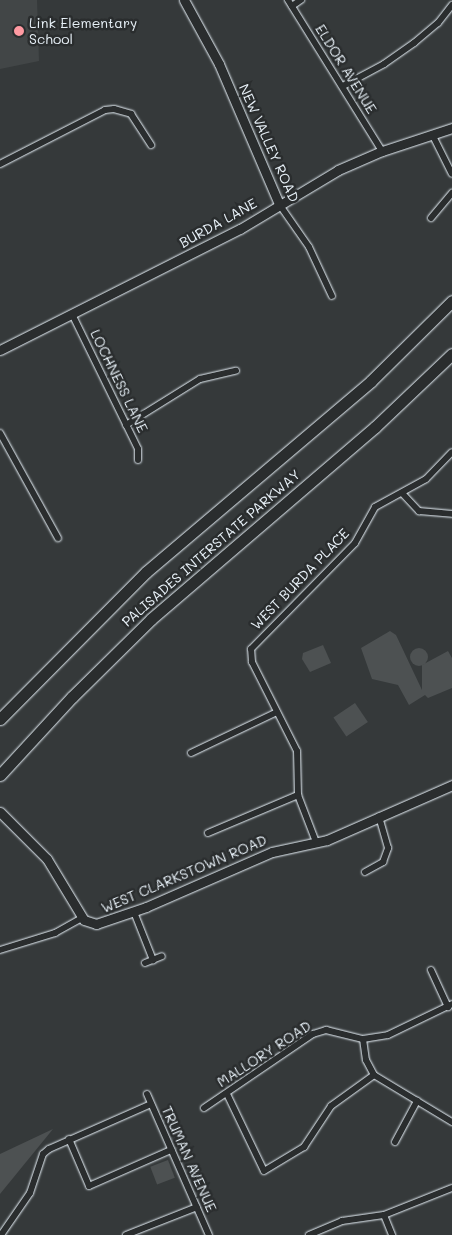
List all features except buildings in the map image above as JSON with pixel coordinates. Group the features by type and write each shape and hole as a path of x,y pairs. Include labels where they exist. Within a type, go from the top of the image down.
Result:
{"highway":[{"name":"PALISADES INTERSTATE PARKWAY","path":"0,719 139,579 358,393 452,301"},
{"name":"PALISADES INTERSTATE PARKWAY","path":"0,775 72,697 151,619 375,427 452,354"}],"street":[{"name":"NEW VALLEY ROAD","path":"184,0 219,64 279,204 309,247 332,296"},
{"path":"290,3 301,0"},
{"name":"ELDOR AVENUE","path":"290,3 382,151"},
{"path":"343,86 384,64 414,43 438,23 452,5"},
{"path":"0,164 105,110 114,109 132,114 151,145"},
{"name":"BURDA LANE","path":"0,350 240,229 338,170 382,151 433,136 452,128"},
{"path":"433,136 452,174"},
{"path":"431,218 452,193"},
{"name":"LOCHNESS LANE","path":"72,314 138,449 138,460"},
{"path":"126,425 200,379 236,371"},
{"path":"0,433 58,538"},
{"name":"WEST BURDA PLACE","path":"316,842 298,795 297,751 252,662 251,649 354,543 375,506 426,479 452,452"},
{"path":"402,493 419,511 452,514"},
{"path":"191,753 277,712"},
{"name":"WEST CLARKSTOWN ROAD","path":"82,918 96,924 134,912 272,852 316,842 452,785"},
{"path":"208,833 298,795"},
{"path":"0,812 47,859 82,918 55,933 0,950"},
{"path":"365,872 383,862 388,848 379,816"},
{"path":"134,912 153,960"},
{"path":"145,962 162,956"},
{"path":"431,970 450,1006"},
{"name":"MALLORY ROAD","path":"204,1108 313,1034 326,1030 363,1039 388,1035 450,1006"},
{"path":"363,1039 366,1060 374,1075 452,1122"},
{"path":"227,1094 264,1171 304,1147 331,1106 374,1075"},
{"name":"TRUMAN AVENUE","path":"147,1094 209,1235"},
{"path":"395,1142 417,1101"},
{"path":"1,1235 30,1193 43,1154 69,1139 151,1104"},
{"path":"69,1139 89,1186 171,1150"},
{"path":"309,1235 342,1220 384,1215 452,1188"},
{"path":"126,1235 197,1207"},
{"path":"384,1215 392,1235"}],"shaded area":[{"name":"Link Elementary School","path":"0,0 37,0 39,61 0,69"},
{"path":"390,631 396,635 422,690 422,665 448,651 452,658 452,688 428,698 425,695 409,705 398,685 372,679 361,648"},
{"path":"323,645 331,663 310,672 302,659 303,653"},
{"path":"419,648 425,651 428,657 425,663 419,666 413,663 410,657 413,651"},
{"path":"355,703 368,722 346,737 333,718"},
{"path":"53,1129 0,1194 0,1154"},
{"path":"168,1160 175,1178 157,1185 150,1167"}],"place":[{"name":"Link Elementary School","path":"19,31"}]}
